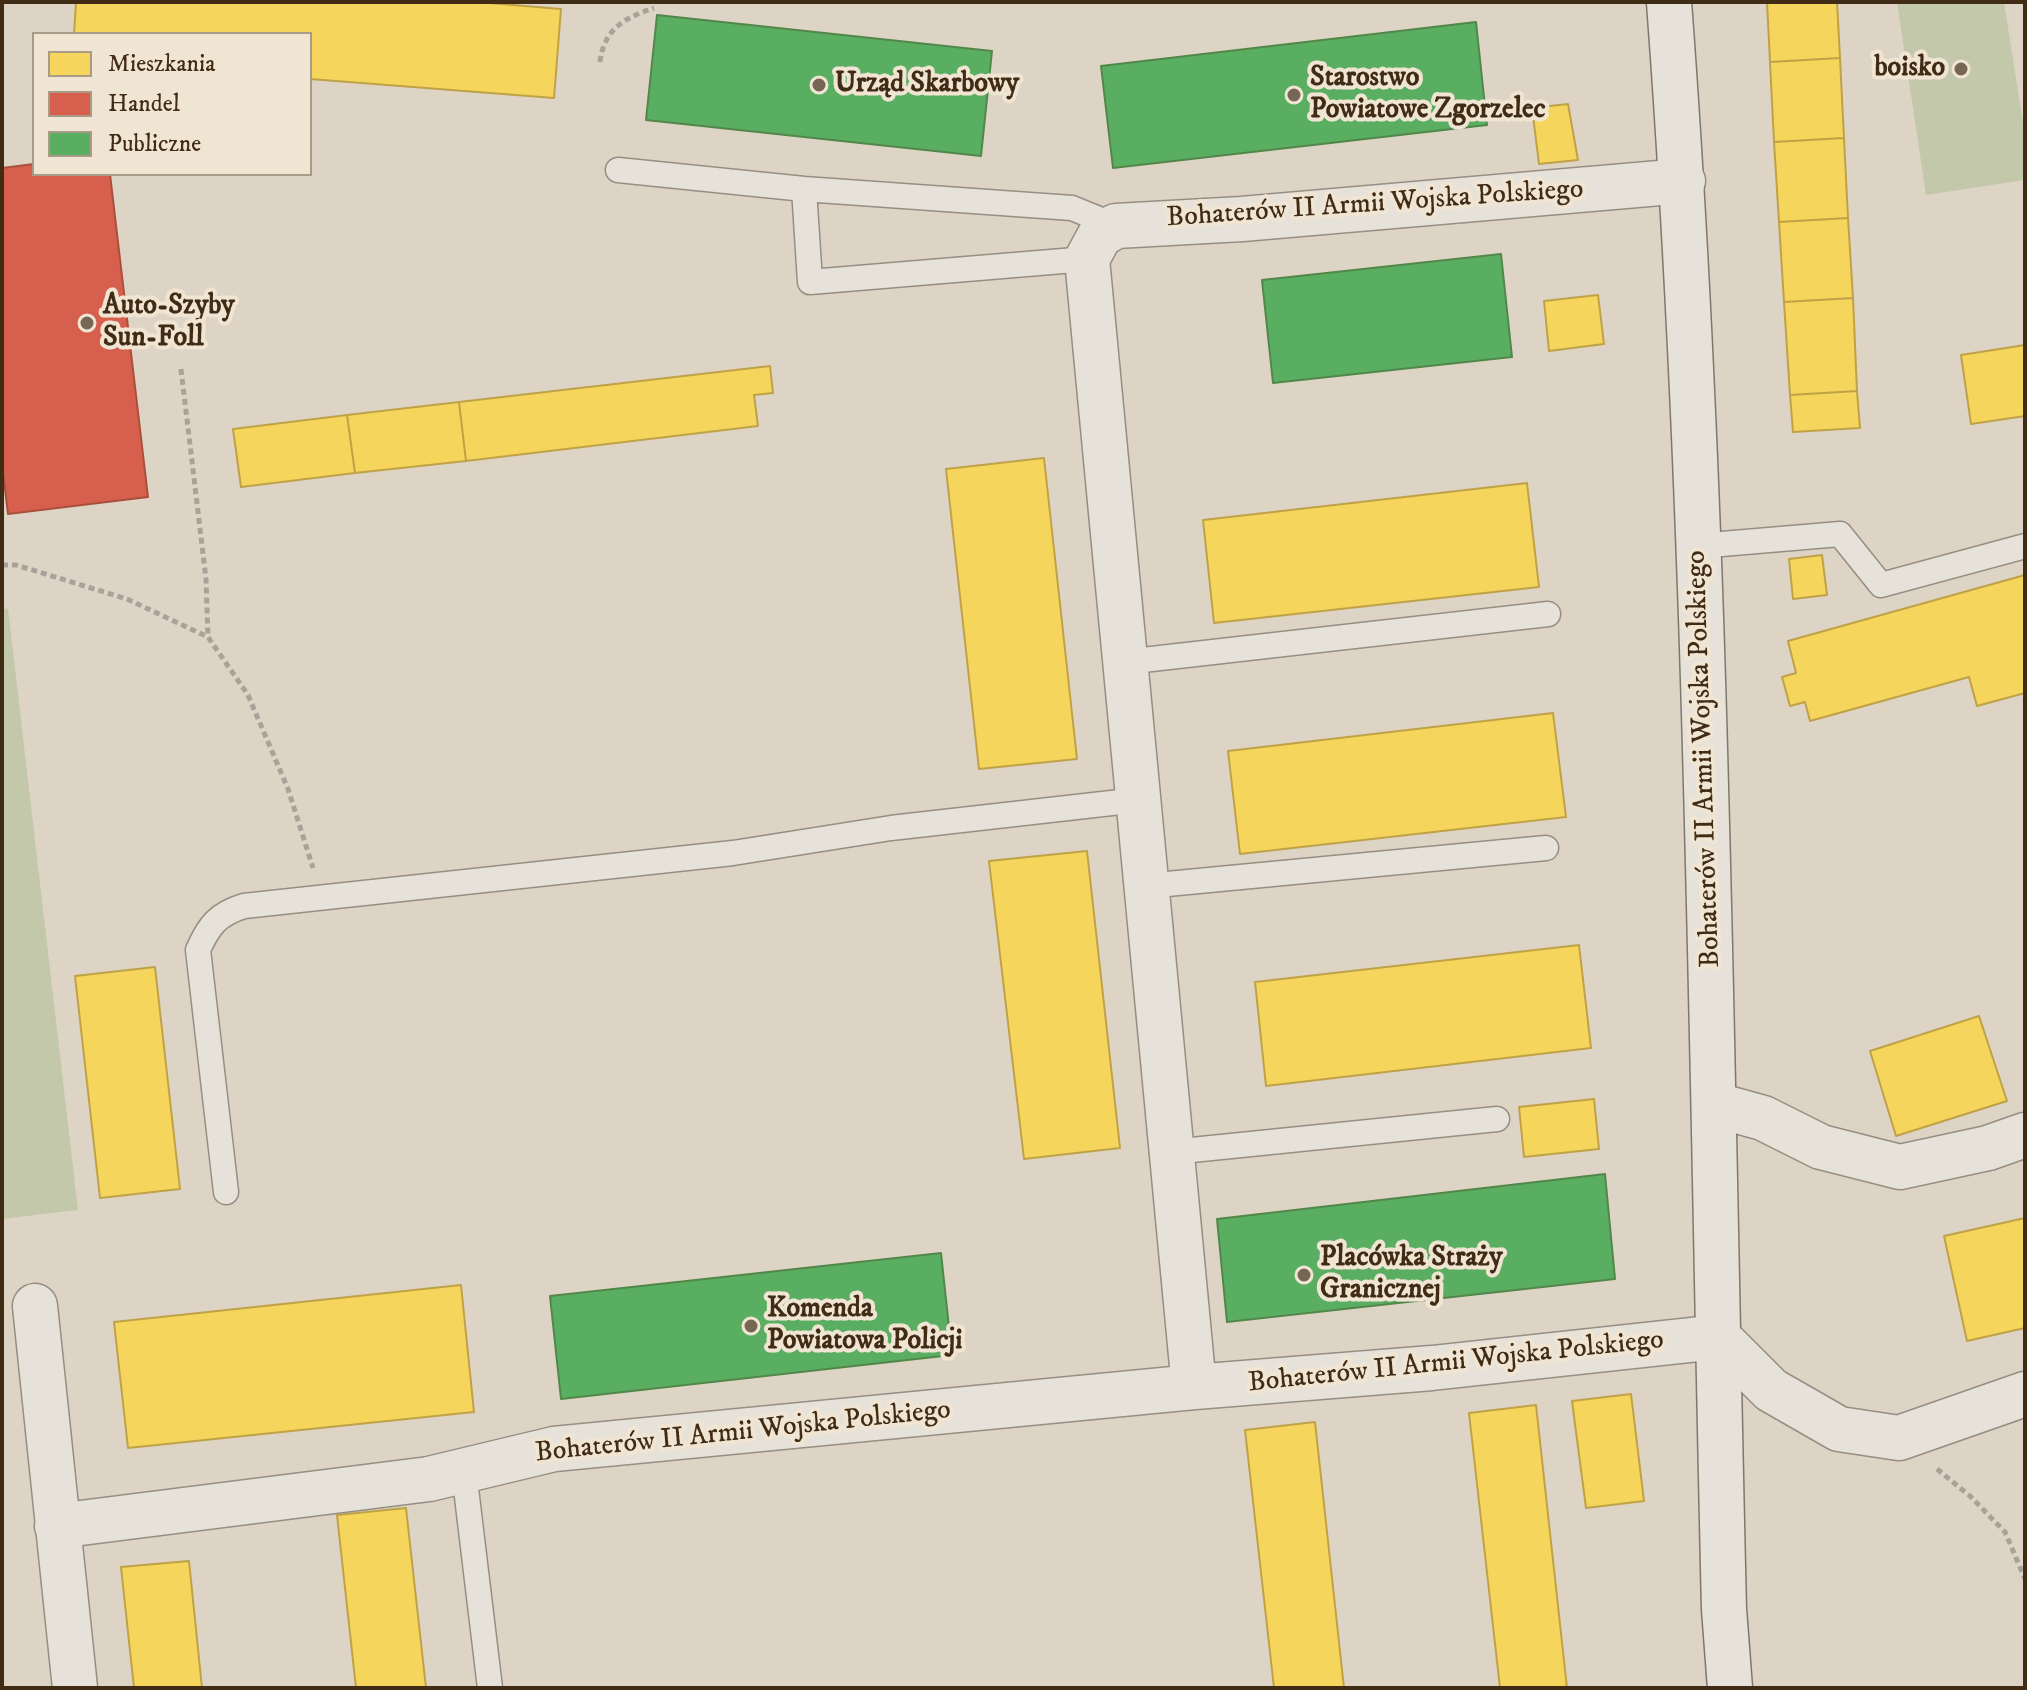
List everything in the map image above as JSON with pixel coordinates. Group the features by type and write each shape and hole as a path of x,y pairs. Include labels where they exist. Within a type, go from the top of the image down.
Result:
{"street":[{"name":"Bohaterów II Armii Wojska Polskiego","path":"1669,2 1683,181 1698,546 1716,1105 1724,1609 1730,1688"},
{"name":"Bohaterów II Armii Wojska Polskiego","path":"1116,226 1242,219 1683,181"},
{"path":"1116,226 1100,235 1087,259 1194,1387"},
{"path":"1716,1105 1763,1118 1821,1147 1900,1167 1988,1148 2025,1135"},
{"path":"35,1306 75,1688"},
{"name":"Bohaterów II Armii Wojska Polskiego","path":"57,1526 464,1472 554,1449 1194,1387 1432,1368 1718,1337"},
{"path":"1718,1337 1771,1390 1839,1429 1899,1438 2025,1394"}],"lane":[{"name":"Bohaterów II Armii Wojska Polskiego","path":"618,170 804,189 1072,208 1116,226"},
{"path":"804,189 810,282 1087,259"},
{"path":"1698,546 1840,534 1881,585 2025,546"},
{"path":"1125,662 1548,614"},
{"path":"226,1192 198,950 210,924 224,912 244,906 733,853 891,828 1138,800"},
{"path":"1146,886 1546,848"},
{"path":"1172,1152 1497,1119"},
{"path":"464,1472 490,1688"}],"path":[{"path":"600,62 602,48 611,30 629,16 654,8"},
{"path":"181,369 206,579 208,637"},
{"path":"2,565 16,565 127,599 208,637 248,695 288,789 305,851 326,897"},
{"path":"1899,1438 1970,1496 2005,1532 2025,1579"}],"green space":[{"name":"boisko","path":"1897,2 2004,2 2025,136 2025,180 1926,195"},
{"path":"8,608 78,1210 2,1219 2,610"}],"building: Mieszkania":[{"path":"76,2 477,2 561,9 554,98 312,79 312,32 74,32"},
{"path":"1767,2 1837,2 1840,58 1770,62"},
{"path":"1840,58 1844,138 1774,142 1770,62"},
{"path":"1568,104 1578,160 1539,164 1532,108"},
{"path":"1844,138 1848,218 1779,222 1774,142"},
{"path":"1848,218 1853,298 1784,302 1779,222"},
{"path":"1598,295 1604,344 1549,351 1544,301"},
{"path":"1853,298 1857,391 1790,395 1784,302"},
{"path":"2025,345 2025,416 1971,424 1961,355"},
{"path":"770,366 773,393 754,395 758,426 466,461 459,402"},
{"path":"1857,391 1860,428 1793,432 1790,395"},
{"path":"459,402 466,461 355,473 347,415"},
{"path":"347,415 355,473 241,487 233,429"},
{"path":"1044,458 1077,759 979,769 946,469"},
{"path":"1527,483 1539,587 1214,623 1203,520"},
{"path":"1822,555 1827,595 1793,599 1789,559"},
{"path":"2025,575 2025,693 1977,706 1969,677 1810,721 1805,702 1790,706 1782,677 1796,673 1788,641"},
{"path":"1553,713 1566,817 1240,854 1228,751"},
{"path":"1087,851 1120,1148 1024,1159 989,861"},
{"path":"1579,945 1591,1048 1266,1086 1255,982"},
{"path":"155,967 180,1189 100,1198 75,976"},
{"path":"1979,1016 2007,1101 1896,1136 1870,1051"},
{"path":"1594,1099 1599,1149 1524,1157 1519,1107"},
{"path":"2025,1218 2025,1328 1967,1341 1944,1236"},
{"path":"461,1285 474,1412 128,1448 114,1322"},
{"path":"1631,1394 1644,1501 1586,1508 1572,1401"},
{"path":"1536,1405 1567,1688 1500,1688 1469,1413"},
{"path":"1315,1422 1344,1688 1274,1688 1245,1430"},
{"path":"406,1508 426,1688 356,1688 337,1515"},
{"path":"189,1561 202,1688 134,1688 121,1567"}],"building: Handel":[{"path":"32,164 32,176 110,176 148,497 8,514 2,464 2,168"}],"building: Publiczne":[{"name":"Urząd Skarbowy","path":"657,15 992,51 981,156 646,120"},
{"name":"Starostwo Powiatowe Zgorzelec","path":"1476,22 1487,125 1113,168 1101,66"},
{"path":"1501,254 1512,357 1273,383 1262,280"},
{"path":"1605,1174 1615,1279 1227,1322 1217,1219"},
{"name":"Komenda Powiatowa Policji","path":"941,1253 952,1355 561,1399 550,1296"}],"place":[{"name":"boisko","path":"1961,69"},
{"name":"Urząd Skarbowy","path":"819,85"},
{"name":"Starostwo Powiatowe Zgorzelec","path":"1294,95"},
{"name":"Auto-Szyby Sun-Foll","path":"87,323"},
{"name":"Placówka Straży Granicznej","path":"1304,1275"},
{"name":"Komenda Powiatowa Policji","path":"751,1326"}]}
